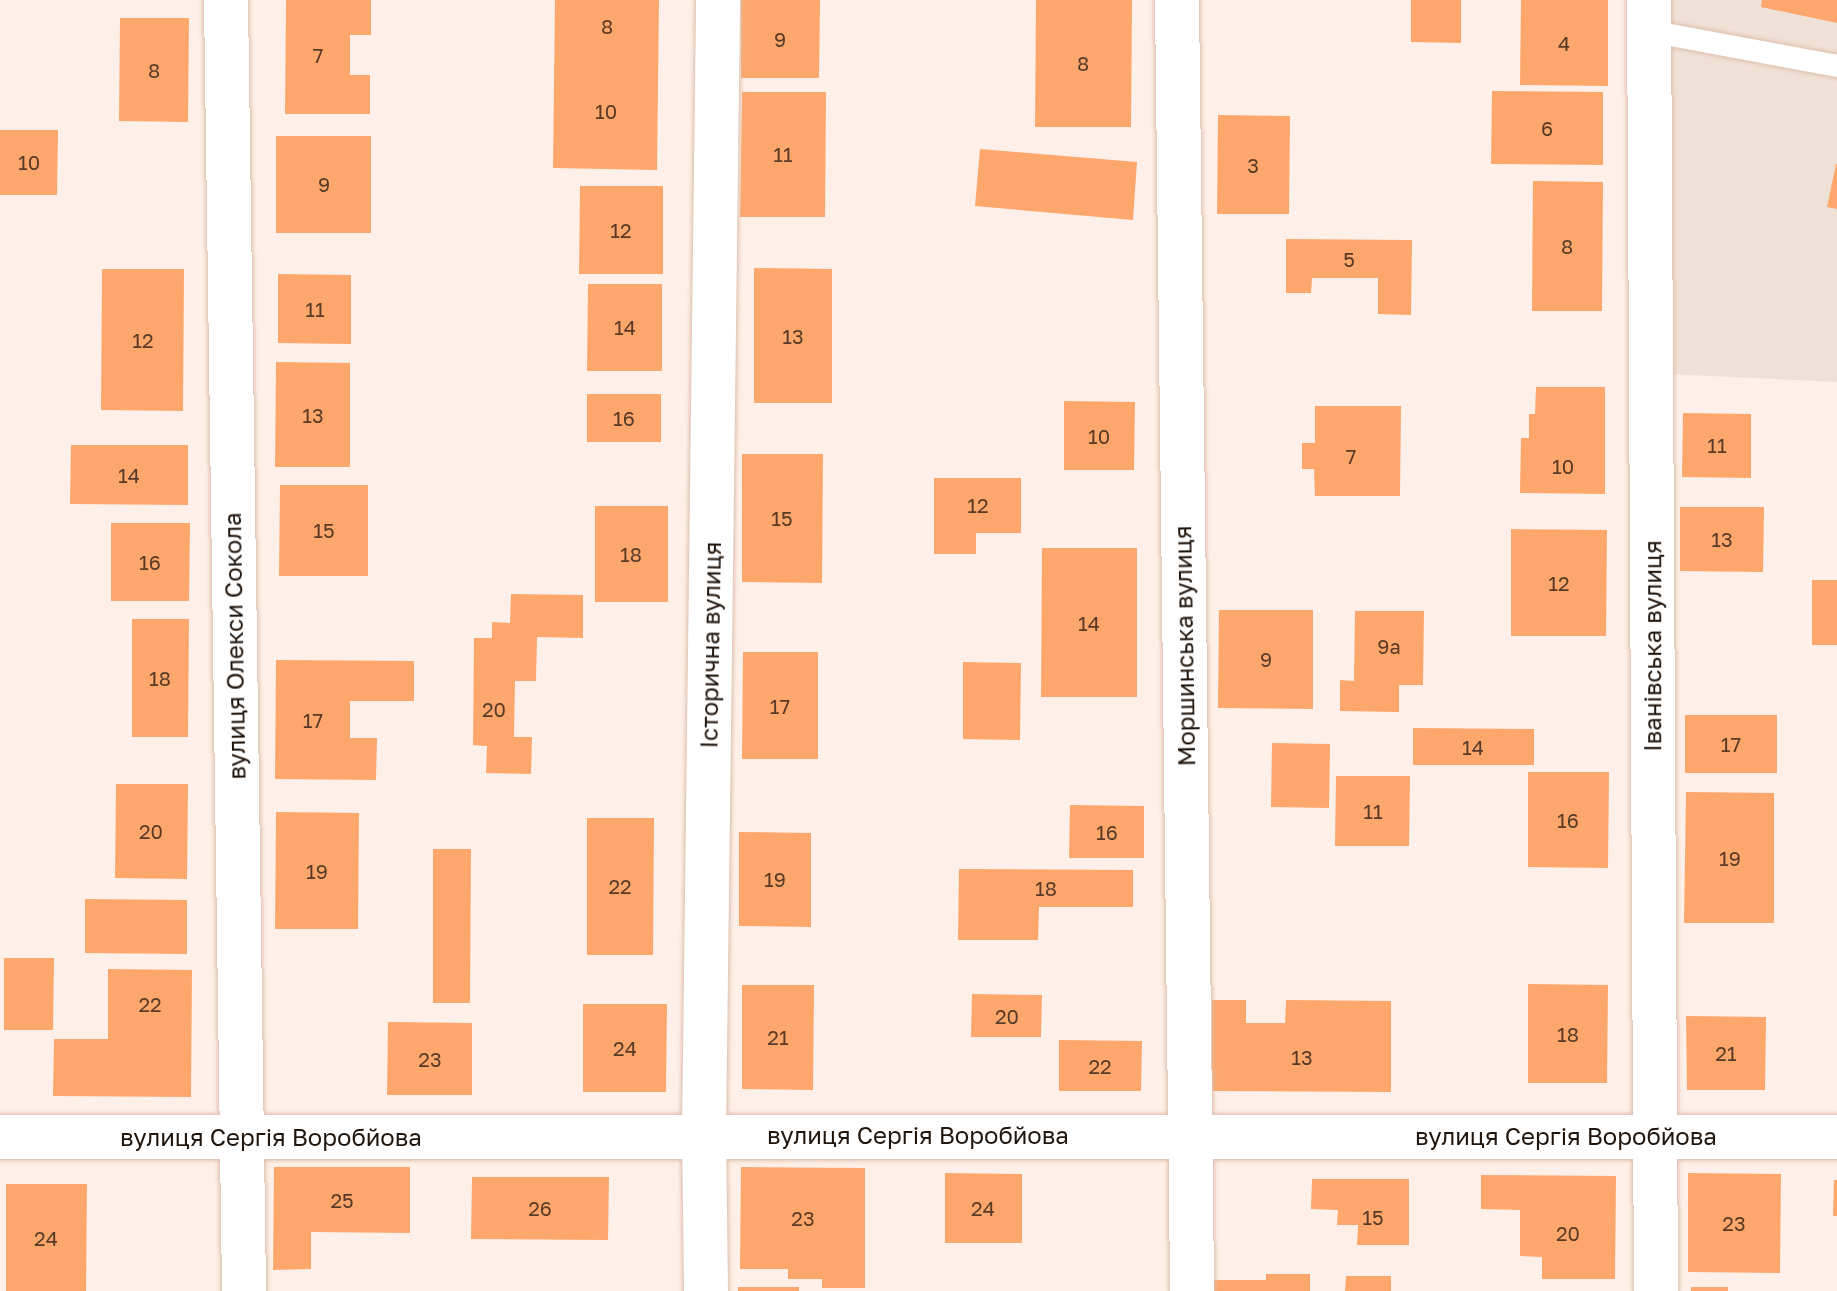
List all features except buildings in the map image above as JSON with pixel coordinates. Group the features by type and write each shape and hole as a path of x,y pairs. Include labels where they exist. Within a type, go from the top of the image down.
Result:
{"street":[{"name":"вулиця Олекси Сокола","path":"226,0 244,1291"},
{"name":"Історична вулиця","path":"706,1291 704,1135 718,0"},
{"name":"Моршинська вулиця","path":"1177,0 1192,1291"},
{"name":"Іванівська вулиця","path":"1649,15 1656,1291"},
{"name":"вулиця Сергія Воробйова","path":"0,1137 1837,1137"}],"lane":[{"path":"1649,15 1837,66"}],"shaded area":[{"path":"1662,0 1837,0 1837,382 1666,374"}]}
